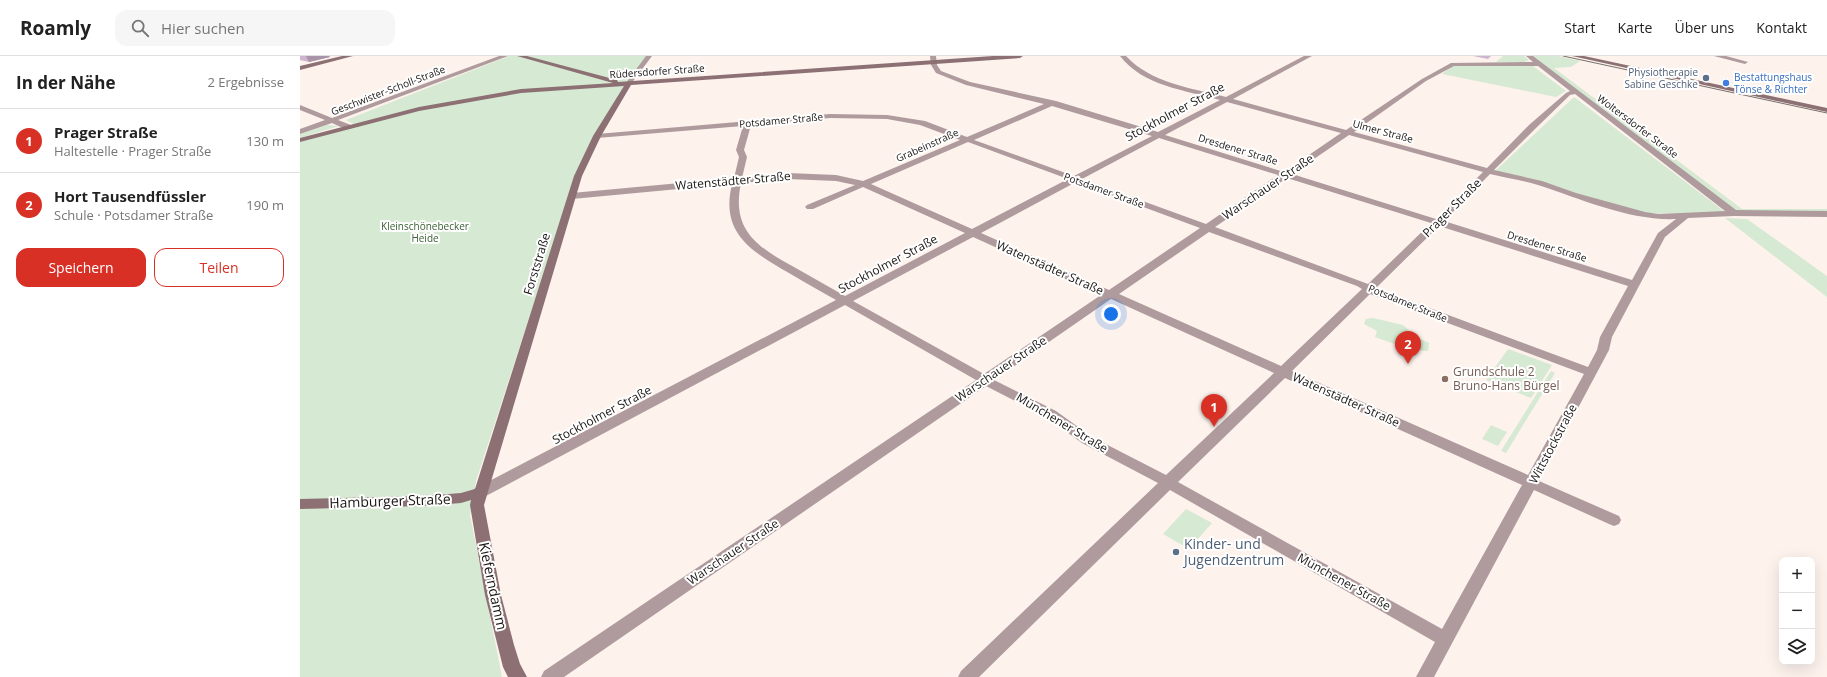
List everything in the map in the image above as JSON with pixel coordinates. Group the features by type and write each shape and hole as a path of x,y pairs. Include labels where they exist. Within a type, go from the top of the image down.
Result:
{"street":[{"path":"300,68 350,56"},
{"name":"Geschwister-Scholl-Straße","path":"300,132 334,121 505,56"},
{"path":"520,56 612,80 618,84"},
{"name":"Forststraße","path":"479,493 578,176 597,136 630,83 649,56"},
{"name":"Rüdersdorfer Straße","path":"300,140 348,126 419,109 484,96 535,90 933,59 1020,56"},
{"name":"Ulmer Straße","path":"1123,56 1136,69 1152,79 1488,171 1539,183 1573,195 1644,215 1658,217 1684,217 1734,213 1827,214"},
{"name":"Stockholmer Straße","path":"479,493 974,234 1309,56"},
{"name":"Woltersdorfer Straße","path":"1529,56 1734,213"},
{"path":"1575,56 1827,110"},
{"path":"1717,56 1745,62"},
{"name":"Warschauer Straße","path":"550,677 1424,80 1453,64 1462,57"},
{"name":"Dresdener Straße","path":"933,59 938,72 955,80 1053,103 1634,284"},
{"name":"Warschauer Straße","path":"1453,64 1540,64"},
{"name":"Prager Straße","path":"967,677 1167,482 1437,223 1547,113 1570,92 1575,92"},
{"name":"Grabeinstraße","path":"810,207 1053,103"},
{"path":"300,107 348,126"},
{"name":"Potsdamer Straße","path":"597,136 830,116 887,117 922,123 1208,228 1368,288 1376,293 1591,372"},
{"name":"Münchener Straße","path":"748,123 740,150 743,156 733,205 734,218 744,236 763,254 845,301 854,304 985,380 1051,414 1087,440 1167,482 1445,639"},
{"name":"Watenstädter Straße","path":"572,196 738,180 803,176 836,178 863,184 1614,520"},
{"name":"Wittstockstraße","path":"1425,677 1532,483 1603,350 1606,337 1661,235 1684,217"},
{"name":"Hamburger Straße","path":"300,504 424,501 461,498 479,493"},
{"name":"Kieferndamm","path":"479,493 477,505 493,595 505,645 512,667 518,677"}],"green space":[{"name":"Kleinschönebecker Heide","path":"509,56 648,56 577,170 476,481 470,515 502,677 300,677 300,142 357,126 346,120"},
{"path":"1503,56 1524,56 1529,60 1524,62 1496,62"},
{"path":"1532,56 1558,56 1580,61 1571,67 1554,68 1742,209 1827,209 1827,212 1736,212"},
{"path":"1452,66 1533,66 1566,91 1556,97 1442,74"},
{"path":"1574,97 1725,212 1645,214 1494,172"},
{"path":"327,125 339,126 300,138 300,134"},
{"path":"1725,218 1747,219 1827,276 1827,297"},
{"path":"1373,318 1403,325 1416,337 1429,343 1428,351 1411,350 1375,337 1377,331 1364,324 1366,319"},
{"path":"1508,349 1552,365 1531,398 1486,380"},
{"path":"1551,371 1555,373 1506,453 1501,451"},
{"path":"1491,425 1507,432 1498,446 1482,439"},
{"path":"1186,509 1212,523 1189,549 1163,534"}],"tram line":[{"path":"1563,56 1827,113"}],"place":[{"name":"Physiotherapie Sabine Geschke","path":"1706,78"},
{"name":"Bestattungshaus Tönse & Richter","path":"1726,83"},
{"name":"Hort Tausendfüssler","path":"1408,364"},
{"name":"Grundschule 2 Bruno-Hans Bürgel","path":"1445,379"},
{"name":"Prager Straße","path":"1214,427"},
{"name":"Kinder- und Jugendzentrum","path":"1176,552"}]}
